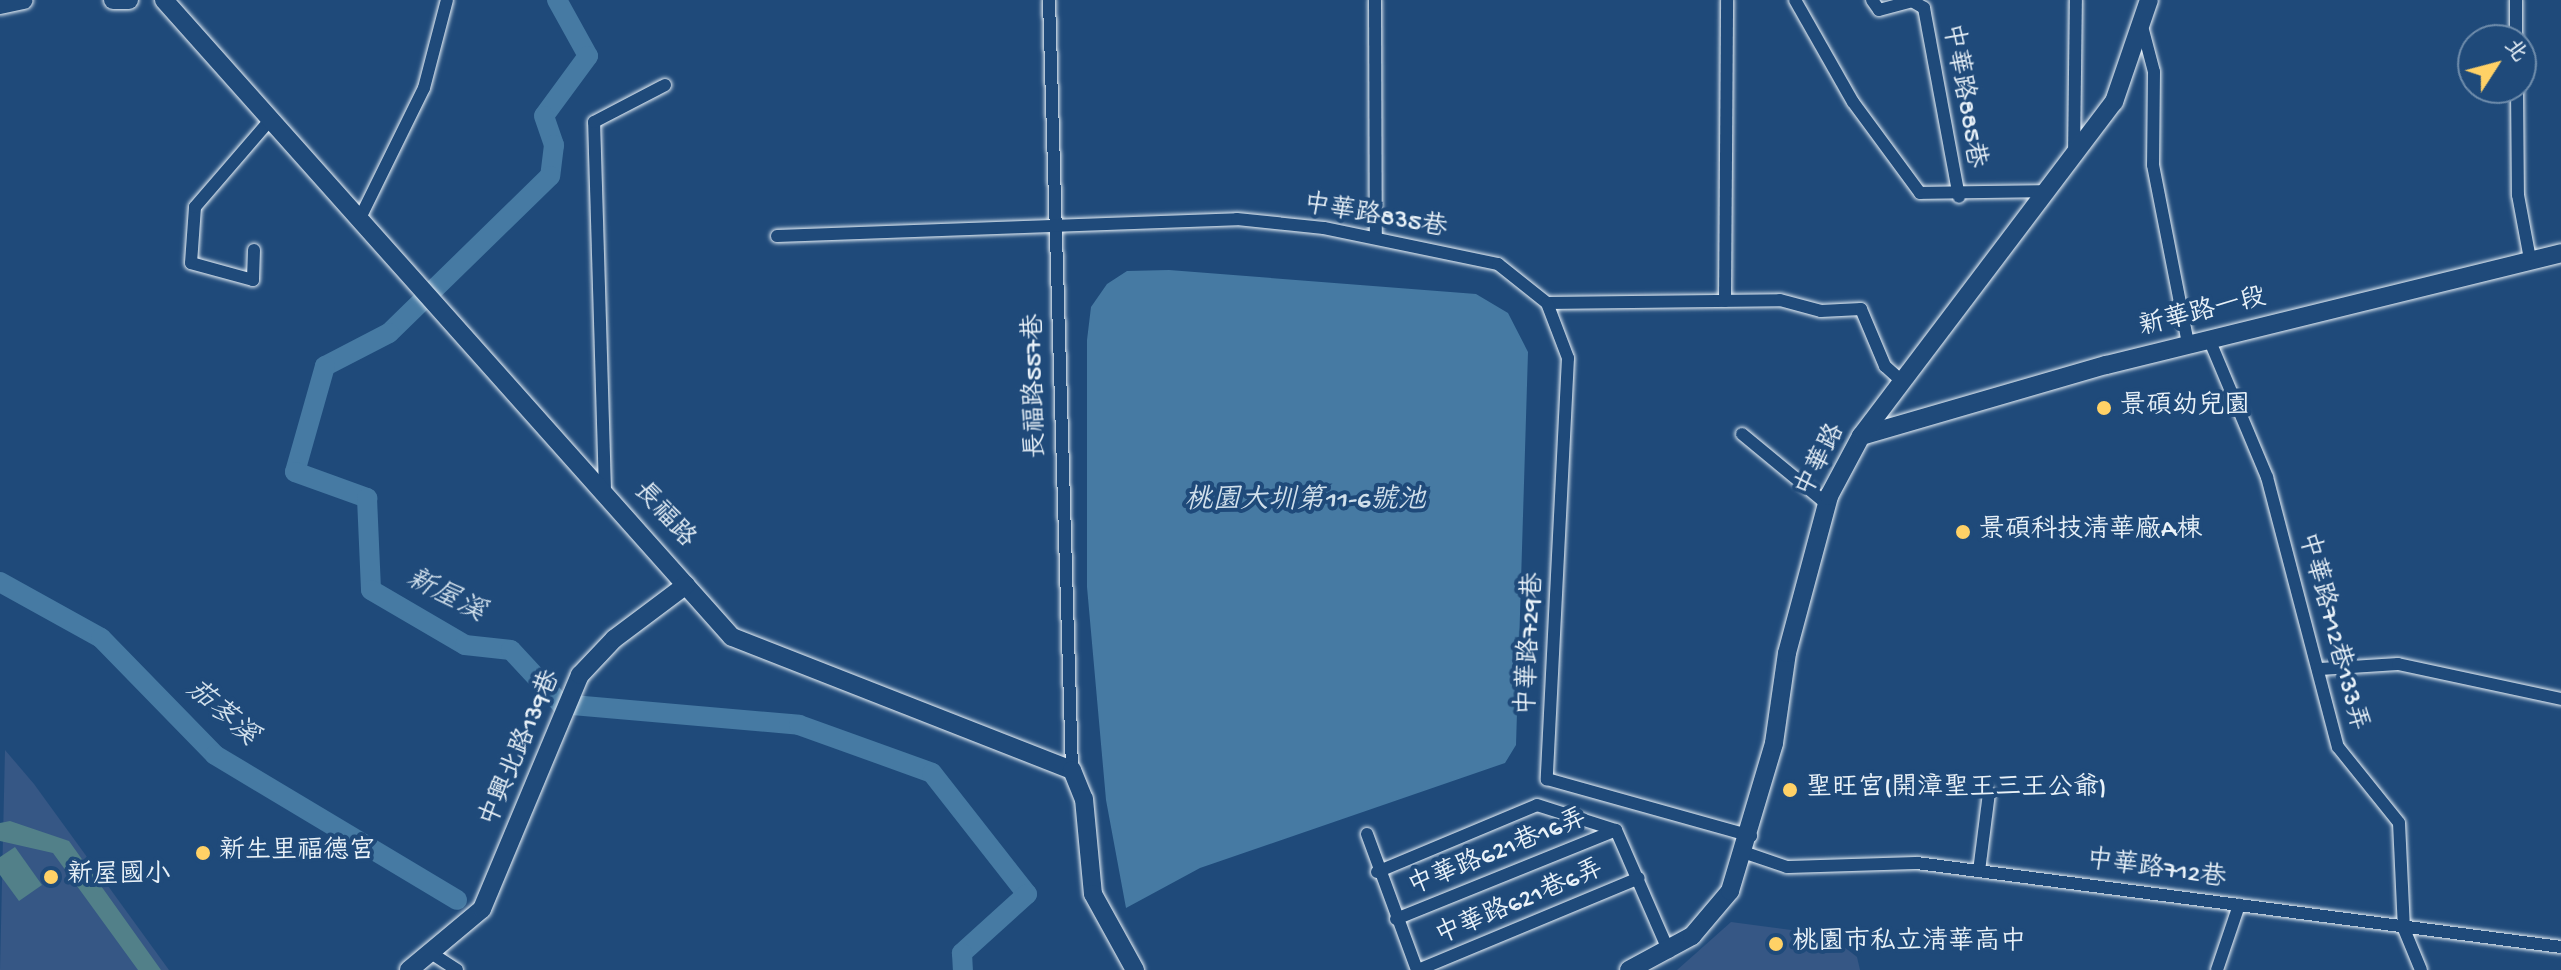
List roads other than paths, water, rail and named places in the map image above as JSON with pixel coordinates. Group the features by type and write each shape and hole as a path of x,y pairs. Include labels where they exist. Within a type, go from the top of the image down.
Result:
{"street":[{"path":"0,5 23,0"},
{"path":"113,0 129,0"},
{"name":"長福路","path":"164,0 605,490 686,585 744,643 1072,770"},
{"path":"360,218 424,88 447,0"},
{"name":"長福路557巷","path":"1049,0 1072,770"},
{"path":"1375,0 1376,236"},
{"path":"1725,301 1727,0"},
{"path":"1795,0 1853,102 1920,193 1959,197"},
{"path":"2074,158 2076,0"},
{"name":"中華路","path":"1629,970 1669,952 1730,891 1748,844 1787,653 1827,504 1861,436 2114,102 2143,30 2149,0"},
{"path":"2516,0 2516,24"},
{"name":"中華路885巷","path":"1876,5 1912,1 1924,8 1959,197 2049,191"},
{"path":"2143,30 2154,72 2153,165 2188,344"},
{"path":"605,490 594,122 665,85"},
{"path":"2517,104 2518,195 2530,259"},
{"path":"254,250 253,280 191,263 195,207 271,119"},
{"name":"中華路835巷","path":"777,236 1237,219 1376,236 1498,264 1547,303"},
{"name":"新華路一段","path":"1861,436 2188,344 2561,253"},
{"path":"1547,303 1725,301 1861,309 1885,366 1904,383"},
{"name":"中華路729巷","path":"1547,303 1568,358 1547,779 1748,844"},
{"name":"中華路712巷133弄","path":"2209,339 2267,477 2320,669 2338,747 2399,823 2404,929 2421,970"},
{"path":"1742,434 1827,504"},
{"name":"中興北路139巷","path":"409,970 482,909 593,658 686,585"},
{"path":"2320,669 2398,664 2561,699"},
{"path":"1072,770 1084,799 1093,894 1135,970"},
{"path":"1979,871 1989,793"},
{"path":"1377,872 1537,805 1616,830 1669,952"},
{"name":"中華路621巷16弄","path":"1396,919 1616,830"},
{"path":"1367,834 1377,872 1417,970"},
{"name":"中華路712巷","path":"1748,844 1787,867 1917,863 2404,929 2561,947"},
{"name":"中華路621巷6弄","path":"1417,970 1639,878"},
{"path":"2217,970 2239,905"},
{"path":"431,953 457,970"}],"water":[{"name":"桃園大圳第11-6號池","path":"1169,270 1476,294 1508,313 1528,352 1516,745 1505,763 1200,868 1126,908 1106,800 1087,587 1087,340 1091,307 1107,284 1127,271"}],"waterway":[{"name":"新屋溪","path":"557,0 588,56 544,116 554,145 550,176 389,333 325,366 295,472 367,498 371,590 465,645 511,650 561,704 799,725 932,773 1027,894 962,953 963,970"},
{"name":"茄苳溪","path":"0,582 101,638 215,755 457,900"}],"place":[{"name":"景碩幼兒園","path":"2104,408"},
{"name":"景碩科技清華廠A棟","path":"1963,532"},
{"name":"聖旺宮(開漳聖王三王公爺)","path":"1790,790"},
{"name":"新生里福德宮","path":"203,853"},
{"name":"新屋國小","path":"51,877"},
{"name":"桃園市私立清華高中","path":"1776,944"}]}
